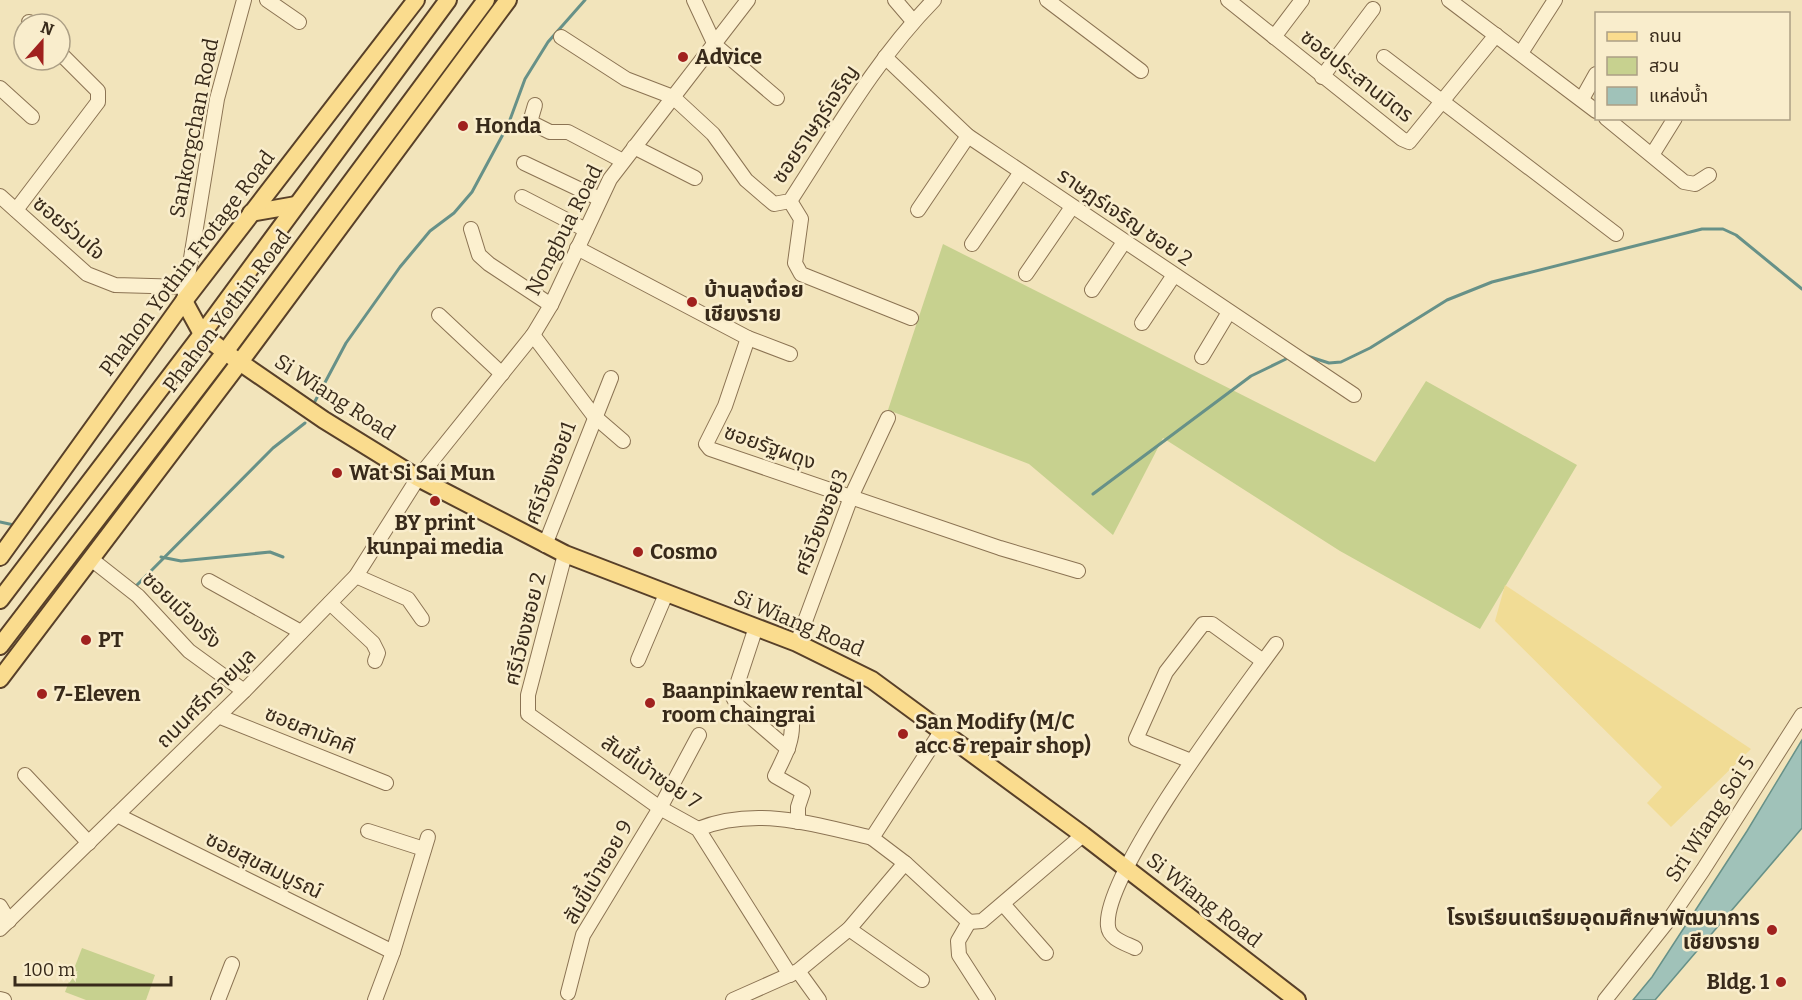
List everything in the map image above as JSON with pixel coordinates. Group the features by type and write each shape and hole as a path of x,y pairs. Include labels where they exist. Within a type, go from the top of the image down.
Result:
{"main road":[{"name":"Phahon Yothin Frotage Road","path":"0,557 186,294 416,0"},
{"name":"Phahon Yothin Road","path":"0,600 202,334 448,0"},
{"name":"Phahon Yothin Road","path":"0,646 225,352 486,0"},
{"path":"4,674 240,362 508,0"},
{"path":"323,220 365,194"},
{"path":"251,213 296,205"},
{"path":"186,294 202,334"},
{"name":"Si Wiang Road","path":"202,334 324,420 418,478 545,545 666,594 797,643 872,680 1083,835 1297,1000"},
{"path":"74,503 97,520"},
{"path":"31,560 35,507"},
{"path":"4,674 16,625"}],"street":[{"name":"Sankorgchan Road","path":"186,294 217,99 244,0"},
{"path":"267,0 299,22"},
{"path":"693,0 715,45 777,98"},
{"name":"Nongbua Road","path":"418,478 533,335 551,305 600,199 623,161 748,0"},
{"path":"895,0 913,21"},
{"name":"ซอยราษฎร์เจริญ","path":"673,97 713,134 746,180 774,204 790,201 885,57 913,21 934,0"},
{"path":"1047,0 1141,71"},
{"name":"ซอยประสานมิตร","path":"1228,0 1322,77 1409,142 1496,35"},
{"path":"1274,37 1302,0"},
{"path":"1521,53 1555,0"},
{"path":"1458,3 1595,110"},
{"path":"1322,77 1372,9"},
{"path":"561,37 626,79 673,97"},
{"name":"ราษฎร์เจริญ ซอย 2","path":"885,57 968,136 1354,395"},
{"path":"1384,57 1616,234"},
{"path":"16,210 98,102 98,91 72,65"},
{"path":"1582,99 1595,76"},
{"path":"0,88 33,117"},
{"path":"535,105 530,122 550,132 568,132 623,161"},
{"path":"1608,120 1684,182 1695,184 1709,175"},
{"path":"1652,155 1674,120"},
{"path":"918,210 968,136"},
{"path":"634,147 695,178"},
{"path":"524,163 600,199"},
{"path":"972,244 1021,172"},
{"name":"ซอยร่วมใจ","path":"0,196 87,274 115,285 186,294"},
{"path":"522,197 585,230"},
{"path":"790,201 801,219 795,263 801,274 911,318"},
{"path":"1026,274 1072,207"},
{"path":"471,229 479,255 551,305"},
{"path":"1092,290 1124,242"},
{"path":"578,248 748,338 790,354"},
{"path":"1142,323 1174,275"},
{"path":"1202,357 1229,312"},
{"path":"439,315 502,374"},
{"path":"533,335 594,416 623,441"},
{"name":"ซอยรัฐผดุง","path":"748,338 725,406 706,444 710,449 1078,571"},
{"name":"ศรีเวียงซอย1","path":"545,545 594,416 611,378"},
{"name":"ศรีเวียงซอย3","path":"797,643 851,497 888,418"},
{"name":"ถนนศรีทรายมูล","path":"4,925 244,691 356,576 418,478"},
{"name":"ศรีเวียงซอย 2","path":"528,714 528,695 565,554"},
{"name":"ซอยเมืองรัง","path":"91,559 138,596 189,651 244,691"},
{"path":"356,576 408,599 422,619"},
{"path":"210,582 301,632"},
{"path":"639,660 666,594"},
{"path":"330,603 373,643 378,653 375,661"},
{"path":"1191,761 1136,739 1166,672 1203,624 1212,624 1263,662"},
{"path":"756,627 734,697 738,706 788,749"},
{"path":"1135,948 1113,937 1108,927 1111,906 1126,868 1191,761 1276,644"},
{"name":"สันขี้เบ้าซอย 7","path":"528,714 660,808 698,829 794,973 819,1000"},
{"name":"Sri Wiang Soi 5","path":"1605,1000 1697,880 1802,715"},
{"name":"ซอยสามัคคี","path":"218,716 386,783"},
{"path":"792,722 792,735 788,749 775,776 802,792 798,807 798,822"},
{"path":"872,838 942,730"},
{"name":"สันขี้เบ้าซอย 9","path":"568,998 583,935 660,808 699,735"},
{"path":"25,776 89,843"},
{"name":"ซอยสุขสมบูรณ์","path":"117,815 393,952"},
{"path":"698,829 721,820 764,817 872,838 905,863 969,922 982,921 1083,835"},
{"path":"368,831 426,843 393,952 375,1000"},
{"path":"733,1000 794,973 849,929 905,863"},
{"path":"1003,904 1046,953"},
{"path":"0,906 4,925"},
{"path":"969,922 958,941 959,955 988,1000"},
{"path":"849,929 922,980"},
{"path":"218,1000 232,964"},
{"path":"0,999 4,1000"}],"green space":[{"path":"943,244 1375,462 1426,381 1577,465 1480,629 1340,551 1163,438 1113,535 1029,464 888,410"},
{"path":"82,948 155,975 146,1000 86,1000 65,992"}],"sand":[{"path":"1505,585 1751,749 1671,827 1647,803 1662,787 1495,621"}],"water":[{"path":"1802,740 1802,828 1655,1000 1633,1000 1652,977 1747,831"}],"waterway":[{"path":"313,405 346,343 400,267 430,231 454,213 472,192 508,125 525,79 548,42 585,0"},
{"path":"1304,355 1329,363 1341,362 1370,348 1447,300 1492,282 1702,229 1723,229 1736,235 1802,289"},
{"path":"1093,494 1251,376 1286,359"},
{"path":"135,587 273,448 305,423"},
{"path":"0,522 14,525"},
{"path":"161,557 181,561 270,552 283,557"}],"place":[{"name":"Advice","path":"683,57"},
{"name":"Honda","path":"463,126"},
{"name":"บ้านลุงต๋อย เชียงราย","path":"692,302"},
{"name":"Wat Si Sai Mun","path":"337,473"},
{"name":"BY print kunpai media","path":"435,501"},
{"name":"Cosmo","path":"638,552"},
{"name":"PT","path":"86,640"},
{"name":"7-Eleven","path":"42,694"},
{"name":"Baanpinkaew rental room chaingrai","path":"650,703"},
{"name":"San Modify (M/C acc & repair shop)","path":"903,734"},
{"name":"โรงเรียนเตรียมอุดมศึกษาพัฒนาการ เชียงราย","path":"1772,930"},
{"name":"Bldg. 1","path":"1781,982"}]}
